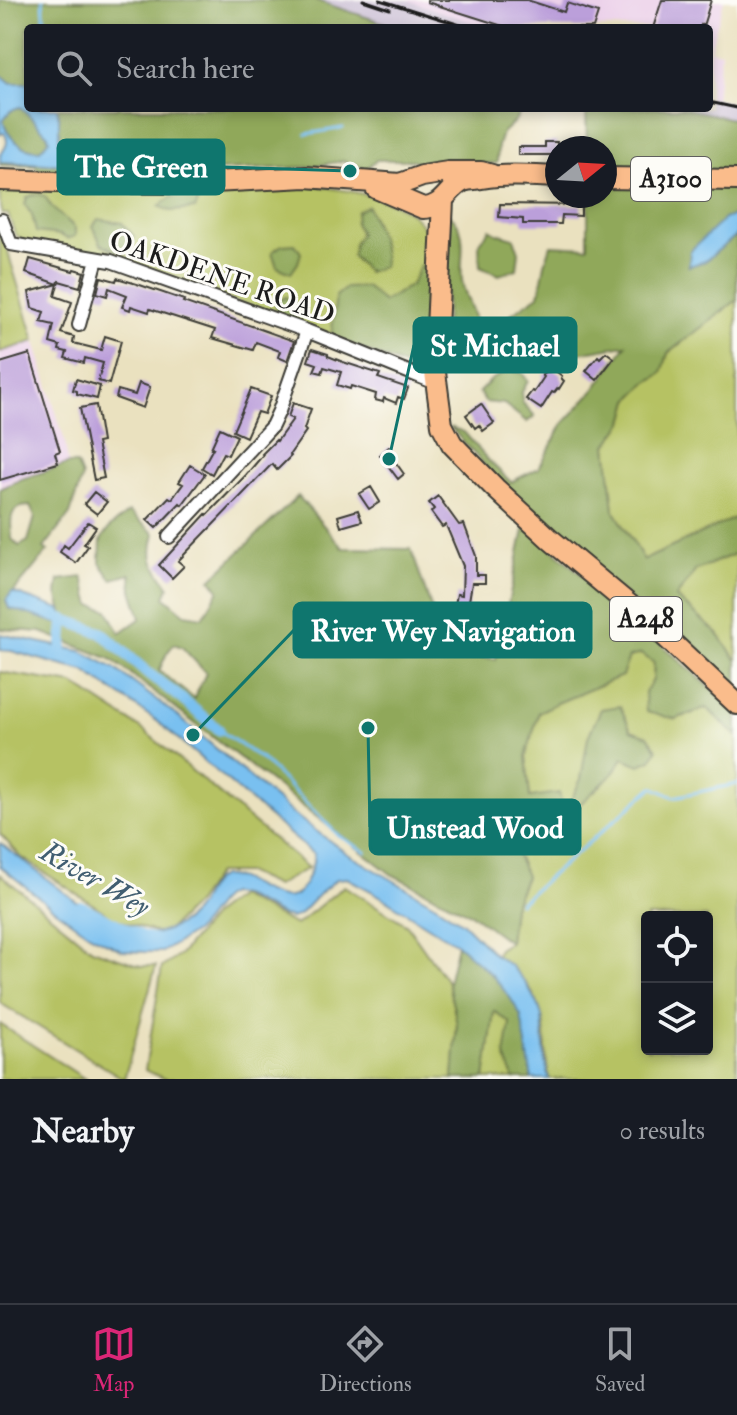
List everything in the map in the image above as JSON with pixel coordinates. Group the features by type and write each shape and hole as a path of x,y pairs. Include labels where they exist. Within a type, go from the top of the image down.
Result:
{"main road":[{"path":"0,180 195,183 306,177 400,184 427,175 481,172 545,177"},
{"path":"427,175 441,181 444,197"},
{"path":"420,206 413,190 416,181 427,175"},
{"path":"357,181 420,206 434,207 462,182 492,175"},
{"name":"A3100","path":"617,178 737,180"},
{"name":"A248","path":"444,197 435,372 442,425 452,444 550,539 651,623 737,704"},
{"name":"A248","path":"420,206 430,220 440,248"}],"street":[{"name":"OAKDENE ROAD","path":"2,220 11,244 111,261 307,331 428,380 437,380"},
{"path":"79,325 97,259"},
{"path":"169,537 272,426 307,331"}],"shaded area":[{"path":"315,0 407,0 476,24 387,24"},
{"path":"397,0 724,0 713,39 713,24 467,24"},
{"path":"713,51 721,52 716,99 713,98"},
{"path":"713,98 737,104 737,120 701,112 713,112"},
{"path":"35,341 65,442 68,464 0,489 0,352"}],"green space":[{"path":"0,0 315,0 387,24 24,24 24,83 11,83 0,74"},
{"path":"21,107 45,130 49,140 40,150 22,145 12,137 3,120"},
{"path":"58,112 521,112 502,133 497,163 424,167 414,160 376,160 366,169 344,161 307,167 41,172 35,166 0,165 0,162 73,165 59,143"},
{"path":"586,112 701,112 737,120 737,214 724,219 689,265 705,261 737,235 737,300 668,353 662,373 645,384 630,400 624,422 607,445 614,510 644,560 737,517 737,553 696,570 676,597 718,634 737,661 737,691 525,510 450,427 464,432 511,482 539,468 562,425 594,390 626,345 579,353 570,346 549,352 533,350 524,338 507,329 511,314 539,295 551,245 588,247 588,208 617,208 617,136 587,136"},
{"path":"293,183 377,198 407,211 422,225 429,242 432,267 424,370 131,264 24,241 15,234 8,214 2,214 0,207 0,193 6,186"},
{"path":"187,193 199,200 195,209 170,211 159,206 173,196"},
{"path":"37,194 45,196 75,228 75,236 68,239 36,232 32,215 25,205 27,197"},
{"path":"368,206 382,243 384,259 383,267 367,272 352,256 360,233 355,223 357,211"},
{"path":"449,214 456,221 462,237 462,280 475,328 470,355 489,357 491,364 466,373 454,371 444,363"},
{"path":"98,219 122,223 134,236 130,252 121,253 101,244 93,226"},
{"path":"0,226 35,341 0,352"},
{"path":"490,229 514,238 519,252 517,269 499,275 480,267 479,244"},
{"path":"295,244 301,253 291,273 277,267 272,252 282,245"},
{"path":"420,266 432,267 429,363 424,370 414,370 331,337 336,296 346,288 366,287 383,302 411,285"},
{"path":"286,297 300,306 300,313 293,321 277,317 275,302"},
{"path":"737,300 737,517 644,560 614,510 607,445 624,422 630,400 645,384 662,373 668,353"},
{"path":"509,370 522,373 528,381 522,392 522,402 535,416 527,422 504,404 485,402 479,392 492,379"},
{"path":"68,464 77,464 82,477 70,514 44,548 48,551 6,601 9,609 63,615 57,594 59,580 83,577 91,605 108,610 120,633 141,618 132,590 131,574 112,579 100,563 101,540 110,527 129,512 155,534 152,556 169,587 165,597 185,614 203,617 219,590 211,579 298,496 343,548 411,549 447,654 496,659 525,525 737,711 737,736 707,708 675,719 646,712 645,692 653,680 654,663 641,654 629,657 622,676 539,712 526,756 530,797 559,793 570,829 536,844 518,844 515,851 526,876 513,907 509,942 473,915 391,874 111,659 41,632 0,629 0,489","holes":["30,506 35,517 28,541 19,546 12,539 12,515 19,508","174,644 182,647 206,673 194,699 159,671"]},
{"path":"737,553 737,661 718,634 676,597 696,570"},
{"path":"641,654 654,662 653,680 645,692 675,719 707,708 737,736 737,1079 549,1079 545,1031 539,1007 525,982 496,956 498,949 509,942 513,907 526,877 515,851 531,809 526,756 539,712 629,657"},
{"path":"0,672 73,684 142,729 308,868 276,886 248,873 217,873 196,903 163,935 115,919 21,857 0,834"},
{"path":"620,706 631,730 649,736 657,750 651,760 640,765 623,758 612,775 579,805 571,800 581,779 588,737 601,709"},
{"path":"0,874 92,949 142,966 156,966 124,1079 0,1003"},
{"path":"344,886 407,925 448,983 457,1023 453,1079 165,1079 145,1070 162,967 180,955 214,914 238,896 296,925"},
{"path":"457,944 493,976 516,1005 525,1030 532,1079 514,1079 505,1056 510,1023 494,1011 485,1079 453,1079 457,1023 448,983"},
{"path":"494,1011 521,1016 532,1079 485,1079"},
{"path":"0,1024 85,1079 0,1079"}],"water":[{"path":"0,74 11,83 24,83 24,110 15,108 3,120 12,137 27,148 40,150 49,140 48,135 26,112 58,112 59,143 70,149 73,165 0,162 7,142 4,133 0,134"},
{"path":"737,214 737,235 705,261 689,266 690,251 724,219"},
{"path":"12,592 60,609 63,615 60,624 9,608 6,600"},
{"path":"0,634 81,651 114,668 346,853 463,923 496,956 511,966 538,1004 549,1079 532,1079 521,1016 492,975 457,944 347,878 337,879 299,915 291,918 241,895 229,894 222,898 197,930 162,952 145,952 123,951 89,934 0,866 0,843 115,931 146,936 167,930 186,919 219,877 234,877 278,897 298,893 311,869 313,854 157,721 84,671 0,650"}],"building":[{"path":"527,0 564,12 567,3 598,13 594,24 496,24 427,2"},
{"path":"662,0 711,0 704,24 654,24"},
{"path":"518,147 545,147 545,155 518,155"},
{"path":"500,204 581,208 581,216 562,215 561,224 523,224 523,219 499,217"},
{"path":"30,259 84,272 80,287 59,281 58,284 26,273"},
{"path":"101,277 137,284 294,341 287,361 278,357 280,351 256,342 253,350 212,338 215,330 150,309 149,312 131,306 130,310 122,307 127,295 109,288 107,296 97,293"},
{"path":"58,284 55,296 72,302 61,333 74,337 73,343 101,350 105,336 121,341 109,384 98,381 103,363 85,358 84,363 65,358 67,352 50,343 54,325 41,322 44,312 32,308 29,292"},
{"path":"312,349 380,374 378,378 408,388 404,399 398,397 396,403 384,398 383,402 375,400 376,394 337,385 341,372 324,367 322,373 314,371 317,364 308,361"},
{"path":"606,352 614,358 597,380 586,371 598,356 600,358"},
{"path":"30,354 60,451 55,453 58,463 0,480 0,363"},
{"path":"553,369 564,381 541,409 526,399 544,377 542,375"},
{"path":"76,379 100,386 97,399 77,394 73,390"},
{"path":"139,383 150,387 143,408 116,398 118,390 135,395"},
{"path":"251,389 271,396 264,414 257,412 246,437 233,431"},
{"path":"293,403 311,409 306,431 291,456 277,470 272,464 178,561 184,566 172,578 159,565 277,441 293,419 288,417"},
{"path":"481,404 494,423 483,431 479,425 475,428 466,415"},
{"path":"96,405 102,442 97,443 104,478 94,480 80,408"},
{"path":"220,428 237,436 228,455 223,453 212,474 202,468"},
{"path":"389,447 404,474 398,479 380,455"},
{"path":"190,465 205,474 182,505 180,503 156,528 147,520 169,497 172,499 183,484 179,482"},
{"path":"371,487 380,502 369,509 359,494"},
{"path":"94,492 107,502 97,514 84,504"},
{"path":"438,496 459,525 464,524 476,556 476,575 485,575 485,583 472,583 467,613 463,613 463,618 453,616 457,594 462,595 463,566 446,525 442,527 431,512 434,509 429,503"},
{"path":"358,510 362,521 341,527 338,516"},
{"path":"88,522 96,527 76,563 60,552 64,545 68,548"}],"waterway":[{"path":"43,0 45,24"},
{"path":"306,134 343,128"},
{"path":"51,615 102,633 219,730"},
{"path":"62,650 64,619"},
{"path":"219,730 264,761 339,836 366,852"},
{"path":"519,903 653,787 674,797 737,784"},
{"name":"River Wey","path":"81,910 141,940 152,942"}],"railway":[{"path":"363,0 390,9"},
{"path":"380,0 457,24"},
{"path":"713,103 737,108"}],"place":[{"name":"The Green","path":"350,171"},
{"name":"St Michael","path":"389,459"},
{"name":"Unstead Wood","path":"368,728"},
{"name":"River Wey Navigation","path":"193,735"}]}
